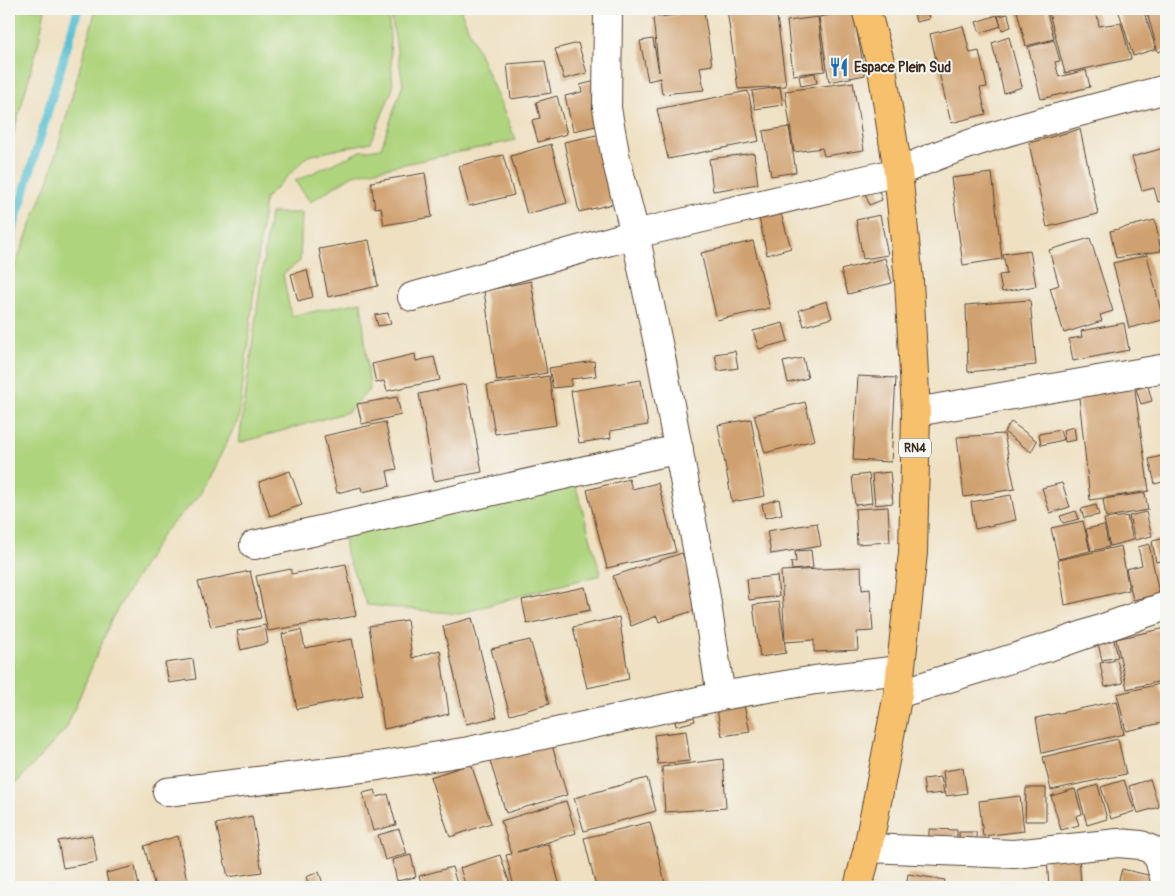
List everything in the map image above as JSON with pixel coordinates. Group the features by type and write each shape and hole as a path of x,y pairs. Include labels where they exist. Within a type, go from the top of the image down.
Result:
{"highway":[{"name":"RN4","path":"858,887 868,848 899,682 913,553 916,412 909,281 898,172 882,69 866,9"}],"street":[{"path":"608,9 607,108 616,159 635,234 678,449 721,696"},
{"path":"412,297 635,234 898,172 930,157 966,145 1166,89"},
{"path":"916,412 1166,368"},
{"path":"254,546 678,449"},
{"path":"167,792 378,766 469,751 721,696 815,680 899,682 1058,644 1166,606"},
{"path":"868,848 1014,854 1118,843 1141,845 1152,850 1159,859 1166,884"}],"green space":[{"path":"9,9 45,9 39,41 9,150"},
{"path":"96,9 385,9 389,22 393,88 371,142 308,156 265,199 239,418 201,494 163,533 112,618 66,729 9,791 9,281 50,176"},
{"path":"390,9 460,9 516,140 353,175 310,202 295,181 361,151 381,148 403,84"},
{"path":"270,213 302,213 300,261 283,274 291,316 361,302 370,389 348,412 239,443"},
{"path":"574,480 601,575 529,593 460,614 367,605 346,554 344,533"}],"building":[{"path":"727,9 776,9 786,86 738,89"},
{"path":"780,9 815,9 816,12 781,17"},
{"path":"913,9 927,9 929,19 916,22"},
{"path":"1046,9 1054,39 1026,46 1017,11"},
{"path":"1048,9 1096,9 1099,26 1121,23 1131,59 1065,73"},
{"path":"1118,9 1143,9 1156,49 1133,56"},
{"path":"1146,9 1166,9 1166,49 1158,52"},
{"path":"853,10 865,75 829,82 819,17"},
{"path":"704,11 712,65 700,67 704,90 662,94 660,78 648,81 640,41 653,39 659,72 653,18"},
{"path":"1008,14 1011,27 1002,30 998,16"},
{"path":"997,15 1001,26 980,33 976,22"},
{"path":"818,17 825,71 793,75 787,21"},
{"path":"963,26 970,53 979,51 987,87 980,88 986,114 951,123 930,34"},
{"path":"1009,37 1022,87 1004,93 992,43"},
{"path":"1054,40 1060,61 1055,62 1059,77 1086,70 1090,87 1041,99 1028,47"},
{"path":"578,43 587,73 564,79 555,49"},
{"path":"545,61 551,93 511,99 507,64"},
{"path":"815,73 817,83 801,86 799,76"},
{"path":"600,80 610,123 573,131 565,96 582,92 580,85"},
{"path":"853,82 864,150 824,156 822,148 794,152 785,91"},
{"path":"780,87 783,105 755,109 752,91"},
{"path":"748,91 759,141 668,159 657,109"},
{"path":"557,96 567,134 538,142 532,120 540,118 536,102"},
{"path":"789,127 796,172 771,176 763,131"},
{"path":"1080,129 1098,214 1047,227 1029,143"},
{"path":"606,133 621,202 579,212 564,142"},
{"path":"551,144 567,203 527,214 511,156"},
{"path":"1164,148 1166,156 1166,200 1158,202 1154,188 1142,191 1132,157"},
{"path":"754,153 758,184 713,191 709,159"},
{"path":"503,155 514,195 469,206 459,166"},
{"path":"425,173 432,217 384,225 381,207 375,208 371,182"},
{"path":"992,173 1002,259 963,265 951,178"},
{"path":"877,185 882,200 869,205 864,189"},
{"path":"778,203 791,248 767,255 757,208"},
{"path":"880,215 888,255 863,259 856,220"},
{"path":"1155,220 1161,251 1116,258 1110,231"},
{"path":"1090,238 1113,311 1100,315 1102,321 1064,333 1050,288 1059,285 1049,250"},
{"path":"369,240 378,286 328,297 319,249"},
{"path":"753,241 770,308 717,320 701,253"},
{"path":"1030,250 1036,286 1002,292 999,275 1007,274 1003,254"},
{"path":"1147,255 1163,320 1129,328 1113,263"},
{"path":"885,258 892,283 848,294 841,270"},
{"path":"307,270 313,297 298,301 291,274"},
{"path":"531,281 547,373 497,381 484,291"},
{"path":"1030,300 1036,365 968,372 966,305"},
{"path":"827,301 832,318 804,326 799,310"},
{"path":"388,313 391,324 378,326 375,315"},
{"path":"783,323 788,341 759,349 753,331"},
{"path":"1124,323 1129,350 1073,361 1069,339 1082,337 1081,331"},
{"path":"735,351 738,368 718,371 715,354"},
{"path":"415,354 416,361 434,357 440,380 387,391 384,381 376,383 372,364"},
{"path":"803,358 808,378 788,383 783,362"},
{"path":"594,361 596,376 571,379 571,386 553,388 549,368"},
{"path":"549,376 556,425 495,434 487,385"},
{"path":"858,376 896,378 891,462 853,460"},
{"path":"1133,376 1149,491 1090,500 1078,388"},
{"path":"641,380 648,425 610,431 611,438 579,443 571,391"},
{"path":"466,384 482,472 434,481 419,394"},
{"path":"1148,386 1152,401 1141,404 1136,389"},
{"path":"397,397 401,415 362,424 357,404"},
{"path":"805,402 815,440 765,453 754,415"},
{"path":"751,419 765,496 732,502 718,425"},
{"path":"385,422 397,469 387,471 390,486 362,492 361,487 337,493 324,436"},
{"path":"1011,422 1037,441 1031,452 1004,432"},
{"path":"1074,427 1076,440 1065,442 1063,430"},
{"path":"1060,430 1063,440 1041,445 1039,434"},
{"path":"1004,434 1015,489 964,497 957,437"},
{"path":"1166,455 1166,481 1155,484 1149,459"},
{"path":"290,471 302,505 270,516 259,482"},
{"path":"890,472 893,503 875,505 872,474"},
{"path":"869,474 872,503 855,505 852,476"},
{"path":"629,479 632,489 658,483 676,552 607,568 587,490"},
{"path":"1062,483 1070,507 1050,513 1042,488"},
{"path":"1145,493 1148,510 1106,517 1103,499"},
{"path":"1011,495 1016,520 975,529 971,502"},
{"path":"779,499 782,514 765,518 762,504"},
{"path":"1096,505 1099,515 1084,518 1081,509"},
{"path":"888,507 890,542 857,544 855,509"},
{"path":"1076,511 1079,519 1063,523 1060,516"},
{"path":"1146,512 1152,536 1135,540 1129,516"},
{"path":"1127,516 1133,540 1110,546 1104,519"},
{"path":"1083,521 1090,551 1058,559 1051,528"},
{"path":"817,523 821,546 771,554 767,531"},
{"path":"1104,525 1109,547 1091,551 1086,529"},
{"path":"1166,538 1166,560 1156,562 1152,541"},
{"path":"1149,544 1159,594 1133,600 1126,569 1142,565 1138,547"},
{"path":"1121,546 1129,590 1065,605 1058,560"},
{"path":"811,550 813,568 792,570 791,562 796,562 795,551"},
{"path":"682,553 702,608 659,622 657,616 631,626 613,576"},
{"path":"346,564 356,616 268,631 256,576 291,569 291,574"},
{"path":"861,567 862,590 870,589 873,631 857,632 858,650 814,652 814,640 785,642 781,571"},
{"path":"250,571 261,618 211,627 198,582"},
{"path":"777,576 779,596 749,600 747,579"},
{"path":"585,587 590,610 527,624 522,600"},
{"path":"779,602 786,653 760,657 753,605"},
{"path":"619,617 629,679 587,688 573,627"},
{"path":"472,618 497,717 466,724 443,626"},
{"path":"407,620 412,658 440,650 449,714 384,729 369,626"},
{"path":"265,625 268,643 241,650 237,631"},
{"path":"1166,628 1166,680 1127,689 1116,639"},
{"path":"301,630 305,648 352,639 363,696 297,709 282,634"},
{"path":"1112,632 1118,657 1102,660 1096,635"},
{"path":"530,640 549,704 510,715 491,649"},
{"path":"193,659 196,679 169,683 165,663"},
{"path":"1117,660 1123,683 1105,687 1100,663"},
{"path":"1159,684 1166,712 1166,722 1126,731 1117,694"},
{"path":"743,700 750,732 722,736 716,705"},
{"path":"1117,701 1124,734 1042,753 1036,718"},
{"path":"691,706 695,721 676,726 673,711"},
{"path":"686,731 690,761 658,764 654,735"},
{"path":"1118,739 1126,774 1051,790 1043,757"},
{"path":"551,742 567,795 506,813 490,761"},
{"path":"723,759 726,808 665,812 662,767"},
{"path":"471,764 491,823 450,837 430,777"},
{"path":"963,768 967,793 946,796 943,771"},
{"path":"941,777 944,793 925,795 923,779"},
{"path":"647,778 656,811 584,831 574,798"},
{"path":"1150,779 1159,807 1138,813 1129,786"},
{"path":"1124,780 1135,811 1111,819 1101,787"},
{"path":"1098,785 1107,819 1087,825 1078,791"},
{"path":"1026,788 1046,788 1046,821 1025,821"},
{"path":"1075,789 1082,814 1076,816 1079,825 1061,830 1051,796"},
{"path":"375,790 377,797 388,794 396,825 373,831 363,793"},
{"path":"1020,796 1024,831 983,836 979,801"},
{"path":"566,801 576,833 517,852 549,844 560,887 514,887 506,855 512,854 501,821"},
{"path":"252,816 262,872 228,877 216,824"},
{"path":"650,822 666,887 596,887 584,838"},
{"path":"399,829 407,854 385,860 378,835"},
{"path":"929,829 957,830 957,849 929,849"},
{"path":"959,832 976,832 977,850 960,850"},
{"path":"92,835 97,862 63,868 58,841"},
{"path":"178,836 188,887 155,887 144,846"},
{"path":"411,855 416,877 397,881 392,860"},
{"path":"500,855 511,887 466,887 460,868"},
{"path":"1079,855 1081,887 1049,887 1047,858"},
{"path":"135,866 139,887 109,887 106,873"},
{"path":"452,867 458,887 423,887 419,876"},
{"path":"1122,869 1165,879 1163,887 1117,887"},
{"path":"319,872 324,887 310,887 306,877"},
{"path":"908,874 945,880 943,887 906,887"}],"waterway":[{"path":"9,243 78,9"}],"place":[{"name":"Espace Plein Sud","path":"839,67"}]}
